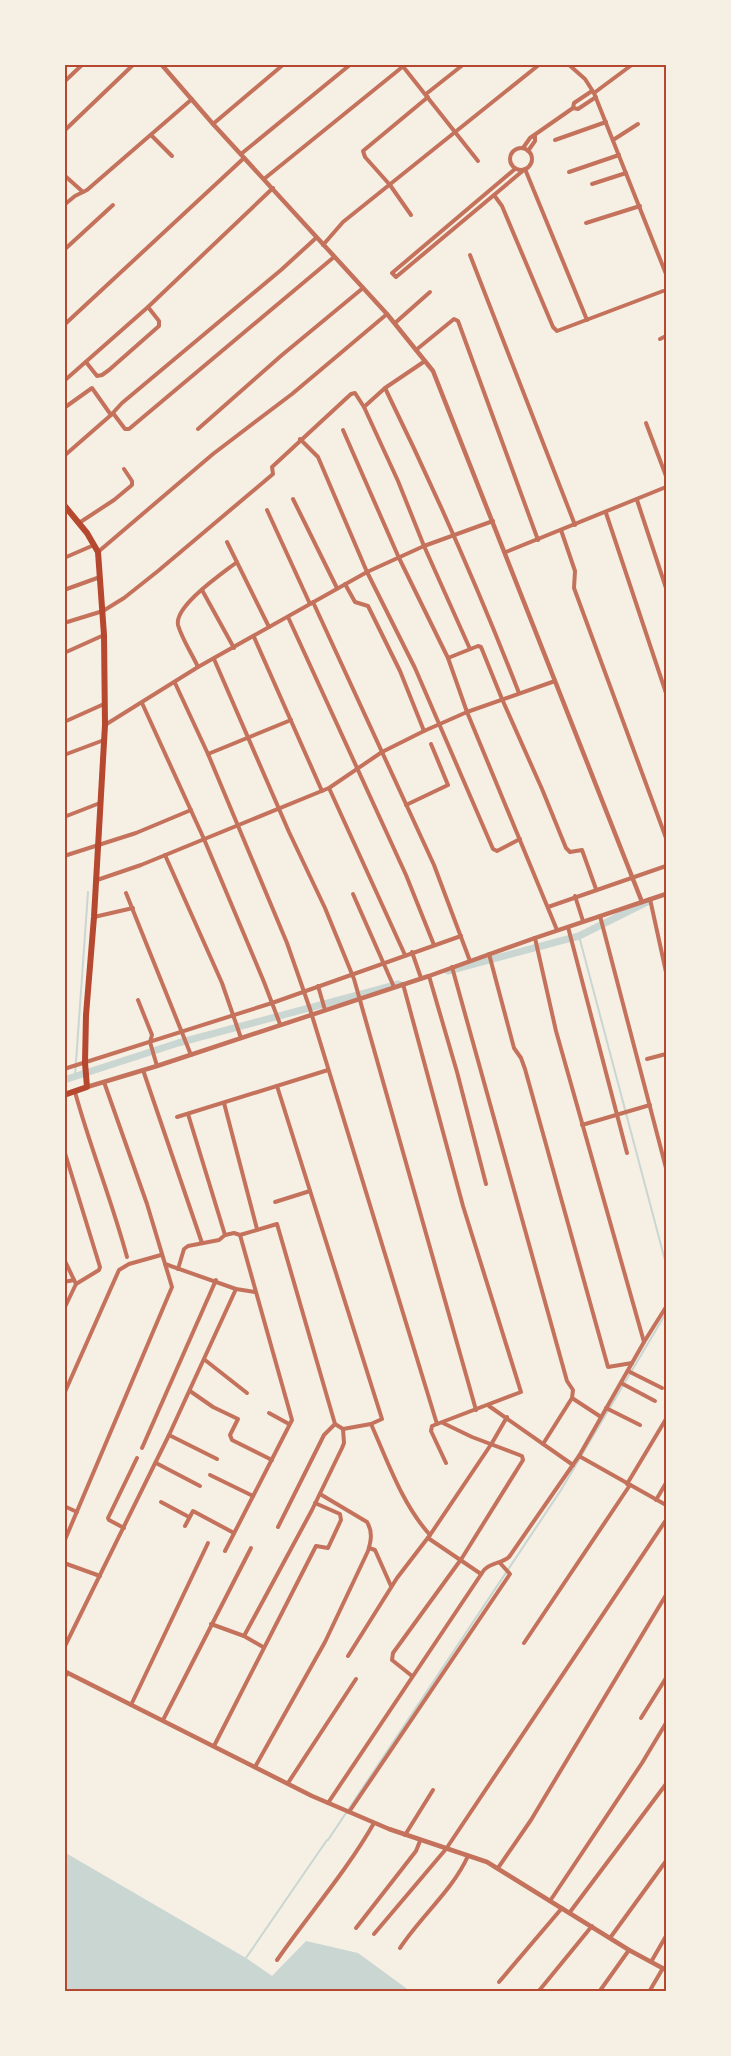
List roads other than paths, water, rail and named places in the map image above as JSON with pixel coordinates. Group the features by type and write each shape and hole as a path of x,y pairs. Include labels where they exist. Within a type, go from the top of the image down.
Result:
{"main road":[{"path":"64,505 98,552 103,611 105,703 97,880 83,1064 87,1084 64,1095"}],"street":[{"path":"64,81 84,64"},
{"path":"64,131 134,64"},
{"path":"161,64 426,360 442,392 506,552 641,899"},
{"path":"213,124 285,64"},
{"path":"64,325 243,156 351,64"},
{"path":"411,215 390,185 365,157 363,151 464,64"},
{"path":"323,245 343,222 540,64"},
{"path":"568,64 585,79 594,93 666,274"},
{"path":"515,169 510,161 510,155 514,150 523,148 530,138 573,108 574,103 594,93 633,64"},
{"path":"264,179 404,65 478,160"},
{"path":"64,205 83,192 192,99"},
{"path":"555,140 606,122"},
{"path":"613,140 638,124"},
{"path":"151,135 172,156"},
{"path":"528,151 535,141 535,136"},
{"path":"523,148 528,151 532,159 530,165 396,277 392,273 515,169 525,169"},
{"path":"569,172 619,155"},
{"path":"525,169 587,321"},
{"path":"592,184 626,173"},
{"path":"64,175 83,192"},
{"path":"64,381 148,307 273,188"},
{"path":"494,195 502,206 553,327 560,331 663,291"},
{"path":"64,250 113,205"},
{"path":"586,223 639,206"},
{"path":"466,210 470,215"},
{"path":"64,456 122,403 316,238"},
{"path":"470,255 575,525"},
{"path":"64,408 92,388 125,429 129,429 334,257"},
{"path":"198,429 363,288"},
{"path":"395,324 430,292"},
{"path":"86,362 98,376 102,375 159,326 159,321 148,307"},
{"path":"98,552 213,454 292,394 387,314"},
{"path":"416,350 454,319 458,321 517,476 538,540"},
{"path":"660,339 666,336"},
{"path":"364,407 385,388 426,360"},
{"path":"385,388 454,535 519,693"},
{"path":"64,623 103,611 124,598 273,474 272,467 300,439 355,393 364,407 398,481 470,649"},
{"path":"646,423 666,476"},
{"path":"343,430 399,558 448,658 467,712 556,927"},
{"path":"300,439 318,457 367,572 415,668 494,851 520,839"},
{"path":"79,524 132,485 124,469"},
{"path":"506,552 666,487"},
{"path":"293,499 337,588"},
{"path":"637,500 666,588"},
{"path":"267,510 434,865 469,959"},
{"path":"606,513 666,693"},
{"path":"105,724 142,704 198,667 367,572 424,546 493,521"},
{"path":"561,530 575,571 574,588 666,838"},
{"path":"227,542 269,627"},
{"path":"64,558 94,545"},
{"path":"198,667 178,621 181,611 202,590 237,562"},
{"path":"64,590 101,577"},
{"path":"345,584 355,602 368,606 400,671 424,731"},
{"path":"202,590 234,648"},
{"path":"288,617 406,875 434,945"},
{"path":"64,653 104,635"},
{"path":"254,636 322,791"},
{"path":"448,658 481,647 567,848 570,852 582,850 596,889"},
{"path":"214,659 352,973 476,1410"},
{"path":"97,880 165,855 329,788 382,752 424,731 467,712 555,681"},
{"path":"175,683 208,754 287,943 305,993 437,1424"},
{"path":"64,722 105,703"},
{"path":"142,704 204,839 280,1024"},
{"path":"208,754 291,720"},
{"path":"64,755 104,740"},
{"path":"406,805 448,785 431,744"},
{"path":"329,788 405,955"},
{"path":"64,817 101,802"},
{"path":"64,856 99,846 191,810"},
{"path":"165,855 222,983 241,1038"},
{"path":"549,909 575,896 666,866"},
{"path":"126,892 191,1054"},
{"path":"353,894 394,987"},
{"path":"87,1084 104,1082 157,1066 311,1012 325,1010 403,984 420,976 429,976 452,968 469,959 535,938 556,927 568,927 582,919 608,914 641,899 666,894"},
{"path":"575,896 582,919"},
{"path":"650,899 666,972"},
{"path":"94,917 133,908"},
{"path":"600,916 666,1168"},
{"path":"568,927 627,1153"},
{"path":"64,1069 273,1005 352,973 405,955 413,955 434,945 462,938"},
{"path":"535,938 556,1031 644,1342"},
{"path":"489,954 514,1048 525,1069 608,1366 633,1363"},
{"path":"413,955 420,976"},
{"path":"452,968 567,1381 573,1390 572,1398 543,1444"},
{"path":"429,976 486,1184"},
{"path":"403,984 463,1206 521,1392 432,1426 431,1431 446,1463"},
{"path":"319,988 325,1010"},
{"path":"138,1000 152,1035 150,1043 157,1066"},
{"path":"647,1059 666,1054"},
{"path":"143,1070 202,1243"},
{"path":"177,1117 328,1070"},
{"path":"64,1542 172,1287 147,1204 104,1082"},
{"path":"178,1269 185,1248 222,1239 225,1235 234,1233 240,1235 278,1225 335,1424 343,1429 381,1421 383,1417 277,1086"},
{"path":"75,1091 127,1257"},
{"path":"224,1103 257,1229"},
{"path":"582,1125 650,1105"},
{"path":"188,1114 225,1235"},
{"path":"64,1150 100,1267 99,1270 75,1282 64,1282"},
{"path":"275,1202 310,1191"},
{"path":"225,1551 292,1417 240,1235"},
{"path":"64,1394 119,1269 161,1255"},
{"path":"64,1259 75,1282 64,1309"},
{"path":"165,1264 216,1280 236,1289 255,1292"},
{"path":"142,1448 216,1280"},
{"path":"64,1648 170,1435 236,1289"},
{"path":"328,1803 481,1574 487,1566 500,1563 509,1557 573,1465 666,1307"},
{"path":"204,1360 247,1393"},
{"path":"628,1371 662,1388"},
{"path":"621,1383 655,1401"},
{"path":"190,1391 213,1407 238,1419 230,1434 232,1440 272,1460"},
{"path":"572,1398 601,1417"},
{"path":"488,1406 573,1465"},
{"path":"606,1408 640,1425"},
{"path":"269,1413 290,1424"},
{"path":"348,1656 392,1587 492,1443 507,1417"},
{"path":"524,1643 629,1484 666,1419"},
{"path":"412,1676 392,1660 393,1653 460,1561 523,1460 522,1456 443,1423"},
{"path":"278,1527 324,1435 335,1424"},
{"path":"371,1424 409,1507 429,1536 460,1561 481,1574"},
{"path":"244,1636 320,1494 344,1443 343,1429"},
{"path":"170,1435 217,1459"},
{"path":"579,1456 666,1505"},
{"path":"124,1528 111,1522 108,1518 137,1458"},
{"path":"156,1463 200,1486"},
{"path":"210,1475 253,1496"},
{"path":"656,1500 666,1483"},
{"path":"255,1767 325,1642 369,1548 371,1536 367,1522 320,1494"},
{"path":"161,1502 189,1517"},
{"path":"214,1746 316,1546 328,1548 341,1520 340,1514 315,1503"},
{"path":"64,1506 77,1512"},
{"path":"185,1526 191,1512 194,1512 234,1533"},
{"path":"374,1934 446,1849 666,1520"},
{"path":"131,1705 208,1543"},
{"path":"163,1720 251,1548"},
{"path":"369,1548 375,1551 392,1587"},
{"path":"64,1563 100,1576"},
{"path":"349,1812 510,1574 508,1569 500,1563"},
{"path":"498,1868 531,1820 666,1595"},
{"path":"211,1624 244,1636 263,1647"},
{"path":"64,1679 66,1672 328,1803 420,1841 498,1868 629,1950 665,1969 649,1992"},
{"path":"641,1718 666,1678"},
{"path":"288,1783 356,1679"},
{"path":"550,1901 666,1723"},
{"path":"570,1912 666,1784"},
{"path":"405,1835 433,1790"},
{"path":"277,1960 342,1874 374,1823"},
{"path":"356,1928 416,1851 420,1841"},
{"path":"400,1948 412,1930 450,1886 468,1856"},
{"path":"610,1938 666,1861"},
{"path":"499,1982 562,1908"},
{"path":"538,1992 592,1926"},
{"path":"651,1962 666,1936"},
{"path":"599,1992 629,1950"}],"waterway":[{"path":"75,1076 88,892"},
{"path":"448,971 579,936 649,901"},
{"path":"579,936 666,1264"},
{"path":"64,1080 178,1043 399,984"},
{"path":"328,1840 561,1490 666,1313"},
{"path":"246,1958 327,1840"}]}
